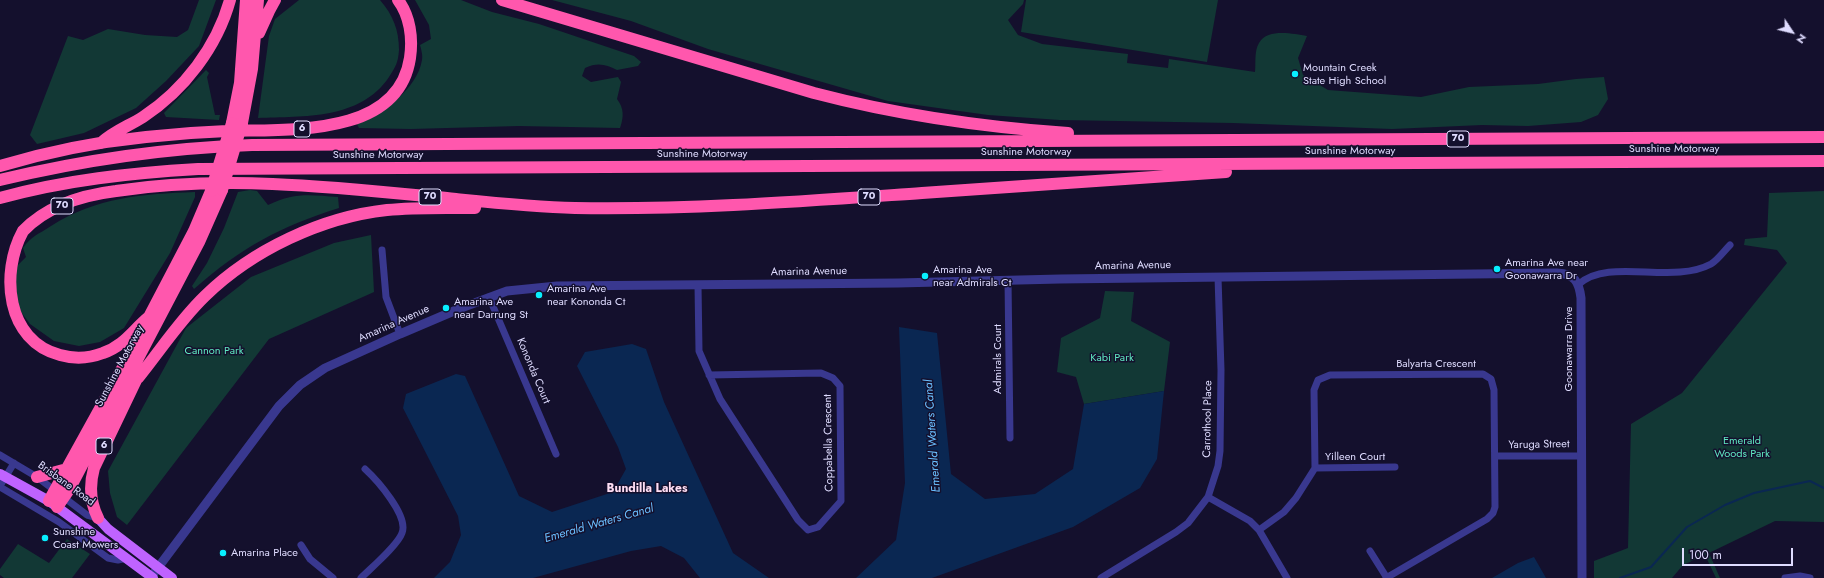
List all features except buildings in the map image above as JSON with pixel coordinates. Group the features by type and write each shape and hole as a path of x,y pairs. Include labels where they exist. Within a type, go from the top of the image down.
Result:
{"highway":[{"path":"100,143 109,135 134,122 155,108 184,82 212,41 230,0"},
{"name":"Sunshine Motorway","path":"237,123 246,0"},
{"name":"Sunshine Motorway","path":"56,499 199,242 249,88 258,0"},
{"name":"6","path":"255,40 275,0"},
{"name":"6","path":"0,166 51,153 100,143 193,133 312,128 338,124 365,114 377,107 395,92 402,82 410,62 411,31 398,0"},
{"name":"70","path":"502,0 814,93 866,106 974,125 1078,133 1091,140"},
{"name":"Sunshine Motorway","path":"0,180 48,168 127,155 171,149 252,145 1824,137"},
{"name":"Sunshine Motorway","path":"0,198 87,180 154,172 198,170 1824,161"},
{"name":"70","path":"149,317 128,339 118,346 98,355 73,357 45,350 27,338 18,329 8,310 3,287 5,266 15,241 35,221 67,203 95,194 154,186 198,183 266,183 494,203 573,208 725,207 1229,171 1241,164"},
{"name":"Sunshine Motorway","path":"56,499 67,469 143,331 216,190"},
{"path":"138,378 181,321 206,295 242,267 292,238 333,222 385,210 480,208 494,203"},
{"name":"6","path":"98,518 91,498 91,483 94,468 196,258 199,242"},
{"path":"37,477 67,469"}],"main road":[{"name":"Brisbane Road","path":"3,476 56,499 152,578"},
{"name":"Brisbane Road","path":"98,518 108,529 172,578"}],"street":[{"path":"1579,284 1594,274 1628,272 1672,273 1693,271 1712,264 1730,245"},
{"path":"382,250 385,293 400,334"},
{"name":"Amarina Avenue","path":"152,578 158,567 264,425 289,396 325,368 400,334 507,291 550,286 1557,273 1569,275 1575,278 1579,284"},
{"name":"Carrothool Place","path":"1101,578 1176,532 1188,522 1208,497 1218,466 1220,451 1218,277"},
{"name":"Admirals Court","path":"1008,280 1010,438"},
{"name":"Goonawarra Drive","path":"1579,284 1582,298 1582,578"},
{"name":"Coppabella Crescent","path":"698,285 699,351 709,375 720,399 798,520 808,530 818,527 841,501 840,386 833,378 821,373 709,375"},
{"name":"Kononda Court","path":"489,297 556,454"},
{"name":"Balyarta Crescent","path":"1315,468 1314,390 1318,380 1330,375 1483,374 1491,379 1494,390 1496,456 1496,507 1493,513 1487,519 1386,578"},
{"name":"Brisbane Road","path":"0,455 37,477 56,499 87,515 98,518"},
{"name":"Yaruga Street","path":"1496,456 1581,456"},
{"path":"14,463 3,476 0,487 58,522 108,558 118,560 127,558"},
{"name":"Yilleen Court","path":"1315,468 1395,467"},
{"path":"1259,530 1284,512 1296,498 1315,468"},
{"path":"361,578 395,543 403,532 402,522 392,501 377,480 365,469"},
{"path":"1208,497 1250,521 1259,530 1287,578"},
{"path":"301,545 310,558 333,578"},
{"path":"1370,551 1386,578"},
{"path":"1785,578 1800,576 1810,578"}],"green space":[{"path":"199,0 216,0 199,46 166,81 136,108 84,133 37,144 30,135 68,36 83,40 108,29 145,35 177,37 188,30"},
{"path":"299,0 380,0 392,17 398,36 399,50 396,64 389,77 377,91 363,101 347,108 330,113 294,117 258,118 269,36 275,19"},
{"path":"415,0 461,0 492,12 539,24 634,56 641,62 638,66 617,70 609,66 597,64 585,68 582,76 591,82 618,77 621,82 617,99 623,113 620,128 519,126 411,129 359,128 357,124 377,114 406,91 419,71 422,58 420,45 431,39 429,25"},
{"path":"552,0 1024,0 1023,4 1008,20 1018,35 1042,44 1128,54 1127,63 1168,68 1169,59 1255,72 1257,46 1263,38 1268,35 1288,33 1307,36 1298,58 1303,75 1328,90 1421,97 1469,87 1538,84 1604,77 1608,99 1598,115 1581,122 1528,126 1482,125 1392,129 1233,123 1060,120 988,115 888,101 708,49 631,21"},
{"path":"1026,0 1218,0 1207,62 1021,32"},
{"path":"206,70 209,73 207,77 215,115 220,115 219,120 166,117 164,113"},
{"path":"250,190 257,191 268,205 286,198 303,195 338,197 339,208 298,223 262,240 228,261 194,289 192,286 207,263 224,228 238,192"},
{"name":"Emerald Woods Park","path":"1824,191 1824,522 1775,521 1709,553 1720,578 1716,578 1705,555 1683,565 1672,578 1594,578 1594,561 1628,548 1631,424 1682,393 1787,263 1777,250 1744,245 1745,239 1767,237 1769,193"},
{"path":"195,192 195,197 170,253 124,328 100,342 79,346 54,341 30,324 12,300 17,266 26,257 23,248 32,238 51,226 68,216 103,203 138,196"},
{"name":"Cannon Park","path":"371,235 374,292 269,339 127,525 117,517 110,493 108,471 186,328 251,277 334,243"},
{"name":"Kabi Park","path":"1105,291 1134,292 1131,321 1170,342 1164,391 1084,404 1076,377 1057,372 1061,338 1100,318"},
{"path":"67,539 90,554 72,578 4,578 0,575 0,569 18,544 49,563"}],"water":[{"name":"Emerald Waters Canal","path":"899,327 937,333 951,474 985,499 1035,494 1073,469 1084,404 1164,391 1157,459 1140,488 1073,527 932,578 856,578 896,540 905,483"},
{"name":"Emerald Waters Canal","path":"632,344 646,349 664,402 733,553 769,578 700,578 684,558 661,546 631,551 533,578 434,578 450,562 461,535 458,516 403,408 406,394 456,374 465,376 519,496 552,512 613,492 626,469 618,447 577,366 585,352"},
{"path":"1534,557 1546,578 1492,578 1518,563"}],"waterway":[{"path":"1620,578 1651,567 1687,527 1725,505 1754,493 1810,481 1824,488"}],"place":[{"name":"Mountain Creek State High School","path":"1295,74"},
{"name":"Amarina Ave near Goonawarra Dr","path":"1497,269"},
{"name":"Amarina Ave near Admirals Ct","path":"925,276"},
{"name":"Amarina Ave near Kononda Ct","path":"539,295"},
{"name":"Amarina Ave near Darrung St","path":"446,308"},
{"name":"Sunshine Coast Mowers","path":"45,538"},
{"name":"Amarina Place","path":"223,553"}],"district":[{"name":"Bundilla Lakes","path":"647,489"}]}
